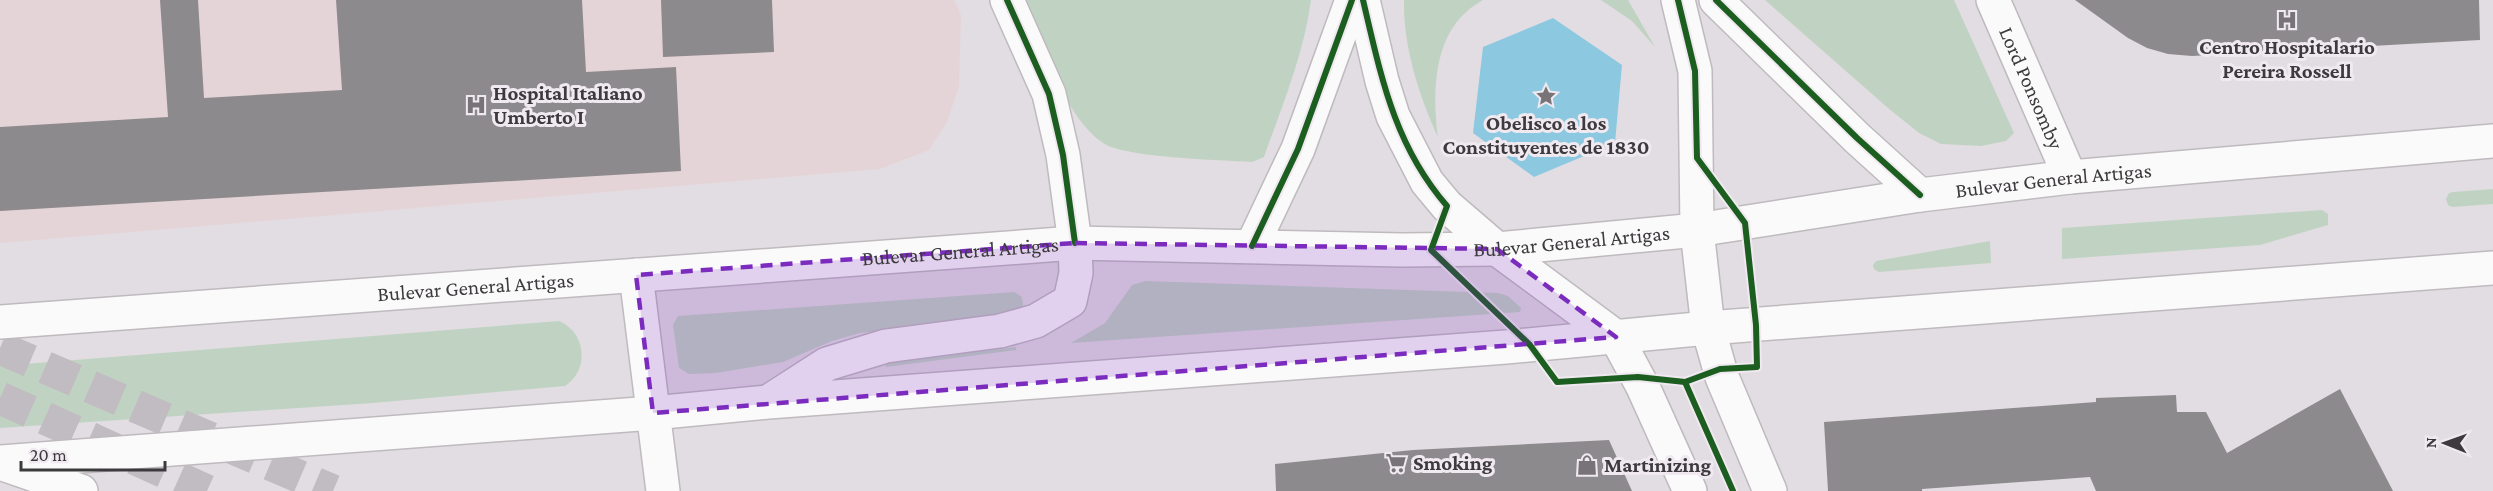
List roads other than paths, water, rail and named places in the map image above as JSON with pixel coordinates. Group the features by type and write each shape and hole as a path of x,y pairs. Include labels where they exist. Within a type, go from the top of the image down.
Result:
{"main road":[{"path":"768,402 826,364 876,349 1000,331 1036,321 1070,301 1077,273 1063,155 1049,94 1007,0"},
{"path":"1252,246 1298,149 1352,0"},
{"path":"1363,0 1382,81 1393,116 1426,182 1447,206 1497,249 1616,337 1643,387 1690,491"},
{"path":"1678,0 1695,71 1697,230 1708,328 1722,377 1770,491"},
{"path":"1716,0 1857,138 1920,195"},
{"name":"Lord Ponsomby","path":"1993,0 2070,177"},
{"name":"Bulevar General Artigas","path":"0,322 1075,243 1402,250 1497,249 1697,230 1920,195 2070,177 2493,141"},
{"path":"0,462 1506,347 1708,328 2493,268"},
{"path":"636,275 663,491"},
{"path":"0,462 81,491"}],"water":[{"path":"1553,18 1622,65 1615,143 1534,177 1473,133 1483,47"}],"tunnel":[{"path":"0,348 333,491"},
{"path":"0,398 207,491"}],"place":[{"name":"Centro Hospitalario Pereira Rossell","path":"2287,20"},
{"name":"Obelisco a los Constituyentes de 1830","path":"1546,96"},
{"name":"Hospital Italiano Umberto I","path":"476,105"},
{"name":"Smoking","path":"1396,463"},
{"name":"Martinizing","path":"1587,465"}]}
